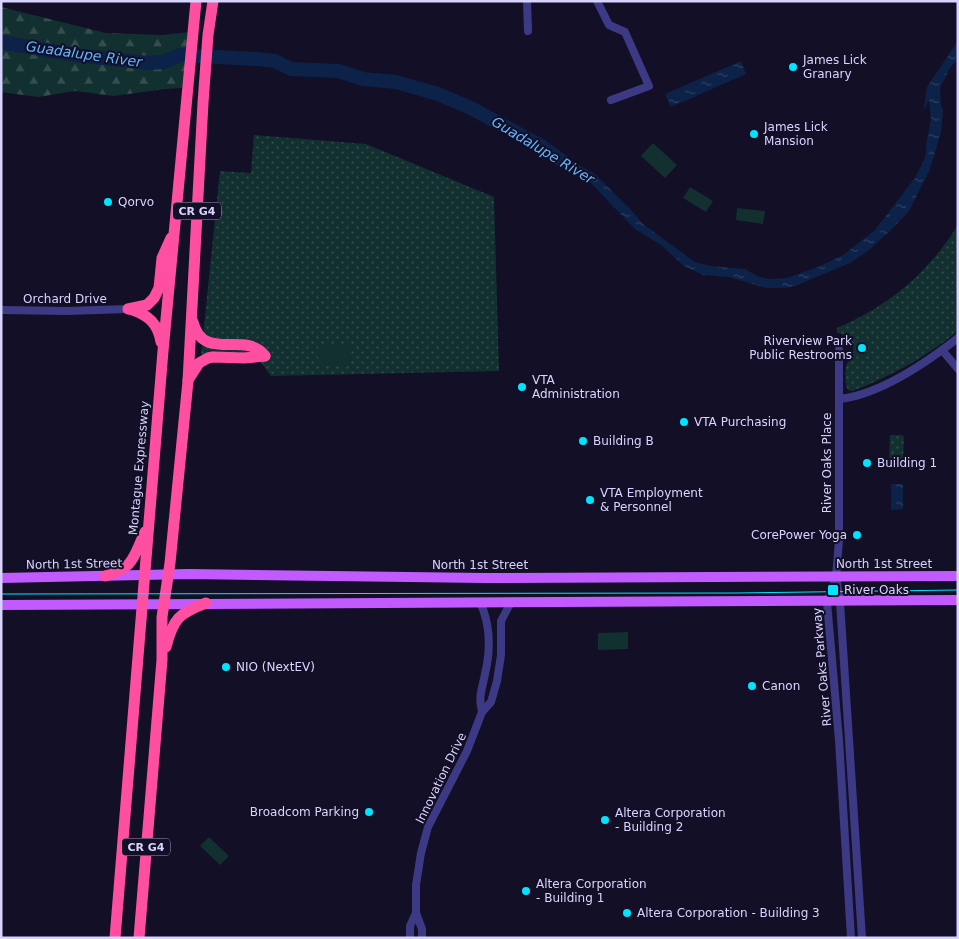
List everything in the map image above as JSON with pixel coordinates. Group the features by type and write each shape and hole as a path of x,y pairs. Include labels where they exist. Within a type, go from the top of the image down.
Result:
{"highway":[{"name":"Montague Expressway","path":"115,938 163,351 196,1"},
{"name":"CR G4","path":"139,938 162,660 162,617 181,462 188,382 203,103 208,35 213,1"},
{"path":"128,309 147,305 154,298 159,288 162,258 176,227"},
{"path":"128,309 142,313 152,320 160,334 163,351"},
{"path":"188,382 199,363 208,358 266,356 254,346 217,345 206,341 194,328 192,318"},
{"path":"105,576 118,572 129,565 149,523"},
{"path":"162,660 170,632 176,620 190,609 206,603"}],"main road":[{"name":"North 1st Street","path":"1,578 168,574 485,578 958,576"},
{"path":"1,605 958,600"}],"street":[{"path":"527,1 528,31"},
{"path":"597,1 610,25 625,32 650,86 611,100"},
{"name":"Orchard Drive","path":"1,310 67,312 128,309"},
{"path":"839,399 871,391 956,343"},
{"name":"River Oaks Place","path":"836,577 838,540 839,350"},
{"path":"942,350 958,368"},
{"name":"River Oaks Parkway","path":"836,577 840,602 862,938"},
{"name":"River Oaks Parkway","path":"836,577 827,602 839,740 851,938"},
{"name":"Innovation Drive","path":"480,602 488,622 489,632 487,664 479,699 482,712"},
{"name":"Innovation Drive","path":"422,938 422,929 416,914 417,876 421,852 428,827 467,751 482,712 491,702 497,681 501,620 511,602"},
{"name":"Innovation Drive","path":"410,938 410,926 416,914"}],"green space":[{"path":"1,7 106,33 162,35 191,32 182,88 114,96 75,91 38,97 1,92"},
{"path":"254,135 366,144 494,197 499,371 271,376 259,360 201,355 220,171 251,173"},
{"path":"653,143 677,165 665,178 641,156"},
{"path":"690,187 713,201 706,212 683,198"},
{"path":"737,208 765,211 763,224 736,220"},
{"path":"958,225 958,331 921,357 881,379 853,391 848,390 846,370 853,348 848,338 837,333 837,328 874,309 906,286 933,259"},
{"path":"318,346 350,346 349,365 318,365"},
{"path":"890,435 902,435 904,437 903,463 889,462"},
{"path":"628,632 628,649 598,650 598,633"},
{"path":"209,837 229,856 220,865 200,846"}],"water":[{"path":"958,41 958,60 951,66 940,88 943,110 941,132 930,169 909,211 869,250 850,263 795,286 767,288 729,277 703,275 684,266 661,245 635,229 587,179 553,162 546,152 550,149 595,174 643,224 695,262 710,266 745,269 759,277 769,279 787,278 818,267 843,255 875,230 915,178 925,158 931,120 929,99 925,109 924,107 927,87"},
{"path":"741,61 746,74 671,107 665,94"},
{"path":"891,484 903,484 903,509 891,510"}],"waterway":[{"name":"Guadalupe River","path":"1,42 75,55 149,63 164,62 180,55 257,59 275,61 291,69 338,71 363,79 396,82 438,94 471,108 541,146 562,161"}],"tram line":[{"path":"1,594 736,593 958,590"}],"place":[{"name":"James Lick Granary","path":"793,67"},
{"name":"James Lick Mansion","path":"754,134"},
{"name":"Qorvo","path":"108,202"},
{"name":"Riverview Park Public Restrooms","path":"862,348"},
{"name":"VTA Administration","path":"522,387"},
{"name":"VTA Purchasing","path":"684,422"},
{"name":"Building B","path":"583,441"},
{"name":"Building 1","path":"867,463"},
{"name":"VTA Employment & Personnel","path":"590,500"},
{"name":"CorePower Yoga","path":"857,535"},
{"name":"River Oaks","path":"833,590"},
{"name":"NIO (NextEV)","path":"226,667"},
{"name":"Canon","path":"752,686"},
{"name":"Broadcom Parking","path":"369,812"},
{"name":"Altera Corporation - Building 2","path":"605,820"},
{"name":"Altera Corporation - Building 1","path":"526,891"},
{"name":"Altera Corporation - Building 3","path":"627,913"}]}
